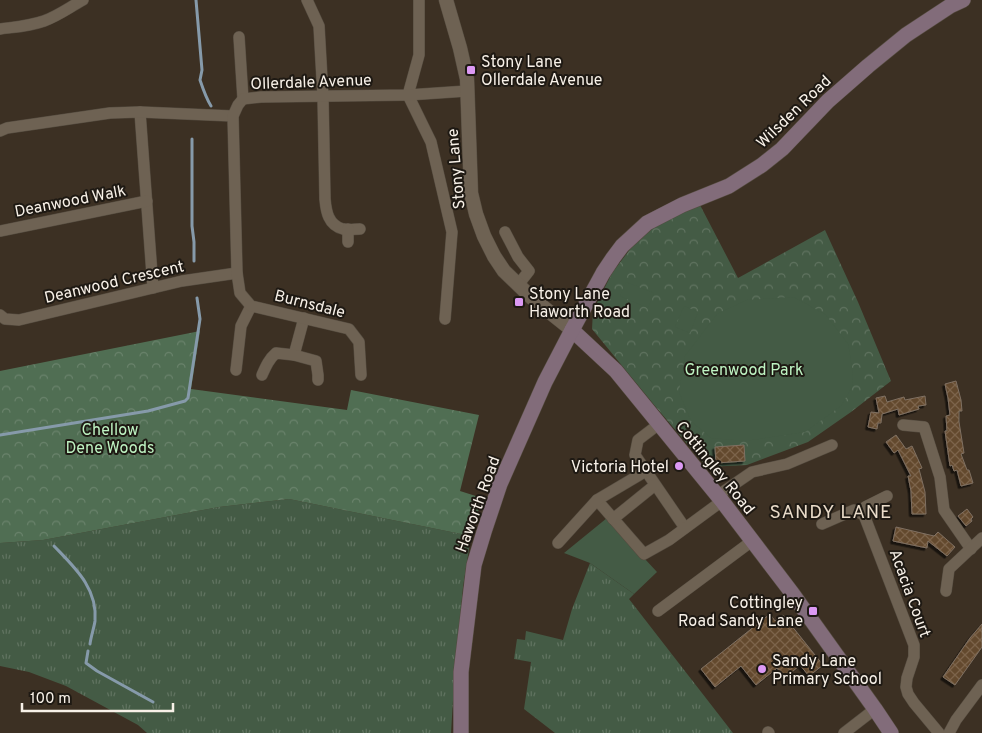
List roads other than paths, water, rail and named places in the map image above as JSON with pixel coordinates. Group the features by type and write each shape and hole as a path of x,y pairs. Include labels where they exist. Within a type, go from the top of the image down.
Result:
{"main road":[{"name":"Wilsden Road","path":"572,330 613,258 622,246 647,223 682,205 729,186 762,165 782,149 828,101 868,66 906,35 950,6 963,0"},
{"name":"Cottingley Road","path":"572,330 616,371 719,499 792,593 891,733"},
{"name":"Haworth Road","path":"461,733 461,672 474,565 500,484 545,382 572,330"}],"street":[{"path":"0,29 42,21 83,0"},
{"path":"307,0 319,26 326,211 332,224 342,229 354,229 348,242"},
{"path":"419,0 419,55 408,95 431,142 452,232 445,319"},
{"name":"Stony Lane","path":"446,0 467,78 471,193 484,236 504,272 532,298 572,330"},
{"path":"240,37 243,99"},
{"name":"Ollerdale Avenue","path":"233,116 243,99 261,97 408,95 467,91"},
{"path":"140,112 153,288"},
{"path":"0,131 7,128 110,113 140,112 233,116 237,273"},
{"name":"Deanwood Walk","path":"0,231 147,201"},
{"path":"505,232 518,257 529,271 518,285"},
{"name":"Deanwood Crescent","path":"0,315 5,319 19,320 182,281 237,273"},
{"name":"Burnsdale","path":"237,273 240,293 251,306 349,330 359,342 361,375"},
{"path":"236,370 241,326 251,306"},
{"path":"294,355 304,318"},
{"path":"262,375 266,365 276,353 294,355 316,361 318,380"},
{"path":"924,428 931,417"},
{"path":"659,424 638,440 635,455 685,528"},
{"path":"903,425 924,428"},
{"path":"924,428 940,477 944,510 971,549"},
{"path":"597,500 644,554 669,540 685,528 752,472 787,464 832,445"},
{"path":"558,543 597,500 646,471"},
{"path":"614,519 655,485"},
{"path":"822,524 854,510 864,515 865,508 887,496"},
{"name":"Acacia Court","path":"864,515 914,645 914,657 907,678 906,688 908,694 938,733"},
{"path":"946,591 949,569 982,538"},
{"path":"658,611 752,541"},
{"path":"949,733 956,720 982,685"},
{"path":"844,733 875,709"}],"waterway":[{"path":"196,0 202,70 200,80 211,106"},
{"path":"192,139 194,261"},
{"path":"0,435 148,411 185,401 188,398 200,319 197,298"},
{"path":"54,546 77,570 93,598 95,621 90,644"},
{"path":"88,651 86,663 153,702"}],"place":[{"name":"Stony Lane Ollerdale Avenue","path":"471,70"},
{"name":"Stony Lane Haworth Road","path":"519,302"},
{"name":"Victoria Hotel","path":"679,466"},
{"name":"Cottingley Road Sandy Lane","path":"813,611"},
{"name":"Sandy Lane Primary School","path":"762,669"}],"district":[{"name":"SANDY LANE","path":"831,511"}],"park label":[{"name":"Greenwood Park","path":"744,369"},
{"name":"Chellow Dene Woods","path":"110,438"}]}
